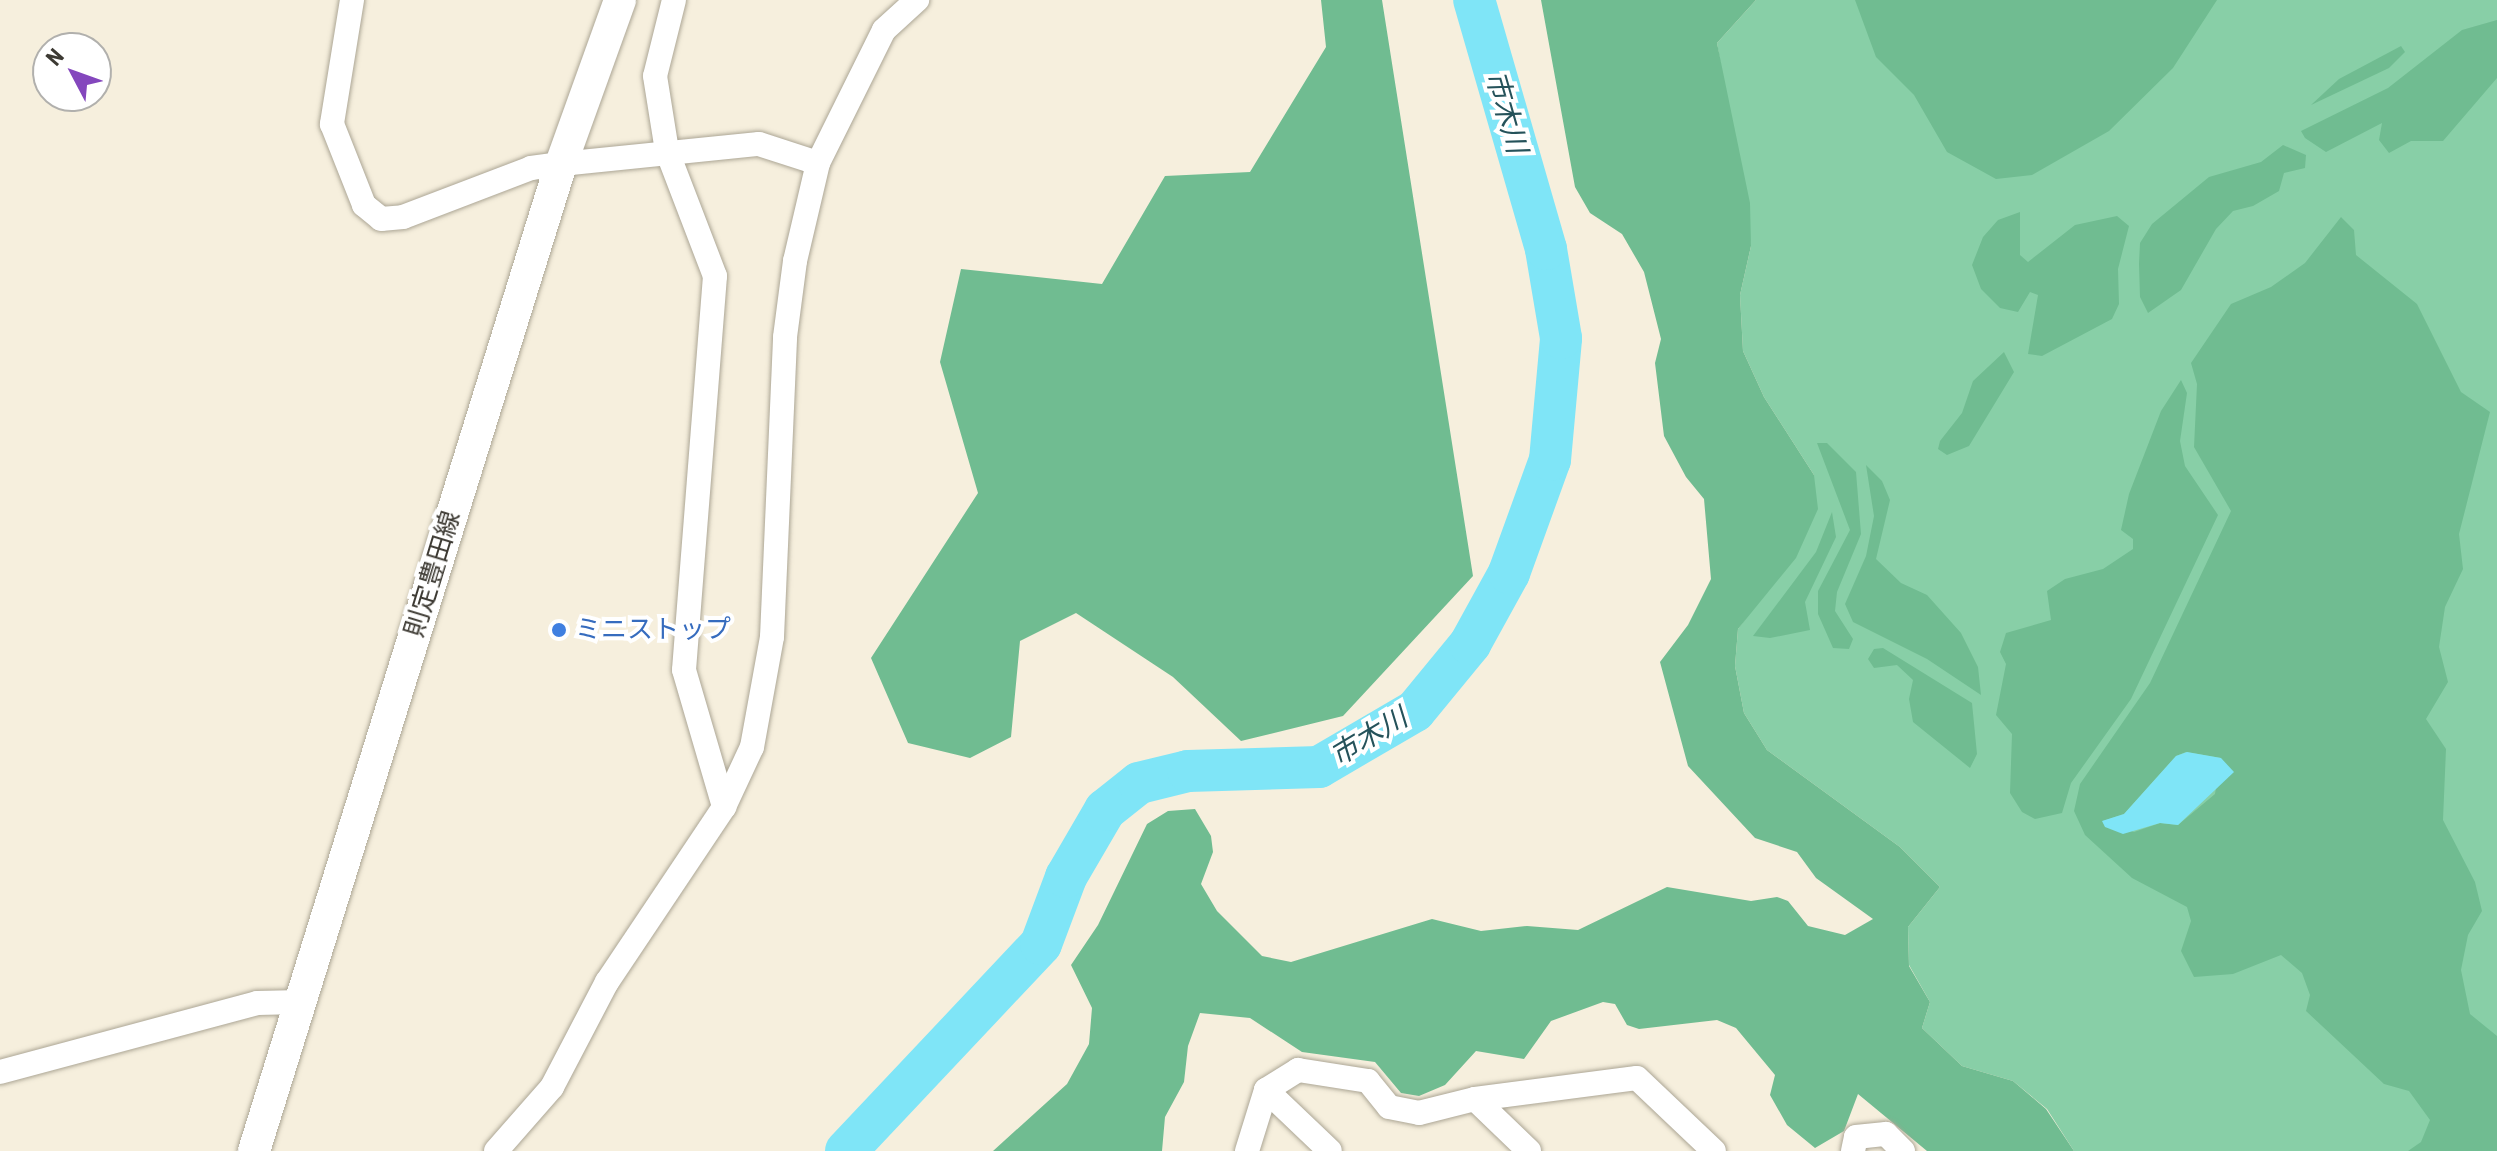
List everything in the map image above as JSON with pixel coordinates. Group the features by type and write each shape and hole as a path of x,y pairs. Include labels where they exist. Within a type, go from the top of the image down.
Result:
{"main road":[{"name":"則定豊田線","path":"254,1151 561,164 620,0"}],"street":[{"path":"352,0 332,124 364,205 381,219 403,217 531,168 561,164 759,144 818,163"},
{"path":"674,0 655,76 667,151 715,276 684,670 724,807"},
{"path":"496,1151 552,1087 607,982 724,807 752,747 772,637 785,337 795,261 818,163 884,30 917,0"},
{"path":"0,1072 257,1003 301,1002"},
{"path":"1247,1151 1266,1090 1298,1070 1368,1081 1389,1107 1419,1113 1475,1099 1637,1078 1714,1151"},
{"path":"1266,1090 1330,1151"},
{"path":"1475,1099 1529,1151"},
{"path":"1853,1151 1856,1137 1886,1134 1903,1151"}],"green space":[{"path":"1321,0 1382,0 1473,576 1343,716 1241,741 1173,677 1076,613 1020,641 1011,737 970,758 908,743 871,658 978,493 940,362 961,269 1102,284 1165,176 1250,172 1326,47"},
{"path":"1541,0 1756,0 1717,43 1750,203 1751,246 1740,295 1743,351 1764,397 1814,475 1818,509 1796,558 1738,629 1735,666 1744,713 1767,750 1900,847 1940,887 1908,927 1909,966 1930,1002 1922,1028 1962,1066 2013,1081 2046,1109 2074,1151 1927,1151 1858,1094 1844,1131 1815,1148 1787,1125 1770,1095 1775,1075 1736,1028 1717,1020 1639,1029 1627,1025 1615,1004 1603,1002 1551,1021 1524,1059 1476,1051 1445,1085 1419,1096 1401,1093 1375,1062 1302,1052 1250,1018 1200,1013 1188,1046 1184,1082 1165,1117 1162,1151 993,1151 1067,1084 1089,1044 1092,1008 1071,965 1098,925 1147,824 1168,811 1195,809 1211,836 1213,852 1201,884 1217,911 1262,956 1291,962 1432,919 1481,931 1527,926 1578,930 1667,887 1751,901 1777,897 1788,901 1808,926 1845,935 1873,919 1816,878 1797,852 1755,838 1688,766 1660,662 1688,625 1711,579 1704,499 1686,477 1664,436 1655,363 1661,339 1644,272 1622,234 1590,213 1575,187"},
{"path":"1756,0 2497,0 2497,1151 2074,1151 2047,1109 2013,1081 1962,1066 1922,1028 1930,1002 1909,965 1908,927 1940,887 1900,847 1767,750 1744,713 1735,666 1738,629 1757,603 1814,475 1764,397 1743,351 1740,295 1751,246 1717,43"},
{"path":"1855,0 2217,0 2173,68 2109,131 2032,175 1996,179 1947,152 1914,95 1876,57"},
{"path":"2497,20 2497,78 2443,141 2411,141 2389,153 2379,140 2382,123 2326,152 2305,138 2301,131 2388,88 2462,30"},
{"path":"2401,46 2405,52 2389,68 2311,105 2339,79"},
{"path":"2283,145 2306,155 2305,168 2284,173 2279,191 2253,206 2233,211 2216,229 2181,290 2148,313 2140,297 2139,264 2140,243 2152,224 2209,177 2261,162"},
{"path":"2020,212 2020,255 2028,262 2075,225 2117,216 2129,226 2118,269 2119,304 2112,319 2042,356 2028,354 2038,295 2030,292 2018,312 2000,308 1981,289 1972,265 1983,237 1998,220"},
{"path":"2341,217 2354,230 2356,255 2417,304 2461,392 2490,412 2459,534 2463,569 2445,607 2439,647 2448,682 2426,719 2446,749 2443,820 2475,882 2482,911 2468,935 2461,970 2470,1014 2497,1036 2497,1151 2408,1151 2421,1142 2430,1120 2409,1091 2384,1084 2306,1011 2310,995 2302,973 2281,955 2233,974 2194,977 2181,951 2191,921 2187,907 2132,878 2085,835 2074,811 2080,784 2150,683 2231,511 2194,447 2197,384 2191,363 2231,304 2271,287 2305,263","holes":["2186,752 2221,758 2215,794 2178,825 2160,823 2134,832 2103,821 2124,814 2176,756"]},
{"path":"2004,352 2014,372 1969,446 1947,455 1938,449 1940,441 1962,413 1973,381"},
{"path":"2181,380 2187,393 2180,441 2185,466 2218,515 2131,699 2071,783 2062,813 2035,819 2022,812 2010,793 2012,734 1996,715 2006,664 2000,652 2006,633 2051,620 2047,591 2065,579 2103,569 2133,549 2133,539 2121,530 2129,494 2161,411"},
{"path":"1817,443 1827,443 1856,472 1861,534 1837,592 1835,611 1853,639 1849,649 1833,648 1818,614 1818,591 1850,530"},
{"path":"1866,465 1882,481 1890,500 1876,559 1901,583 1927,595 1961,633 1978,667 1981,695 1927,659 1853,622 1845,604 1866,556 1874,516"},
{"path":"1832,512 1836,537 1805,602 1810,630 1770,638 1753,636 1816,552"},
{"path":"1883,648 1972,703 1977,754 1970,768 1913,722 1909,699 1913,680 1897,665 1874,668 1868,659 1874,649"}],"water":[{"path":"2187,752 2221,758 2234,772 2178,825 2160,823 2123,834 2105,827 2102,821 2124,814 2176,756"}],"waterway":[{"name":"市木川","path":"846,1151 1041,944 1066,877 1105,810 1139,783 1188,771 1319,767 1415,711 1470,644 1509,573 1550,460 1561,338 1546,249 1474,0"}],"place":[{"name":"ミニストップ","path":"559,630"}]}
